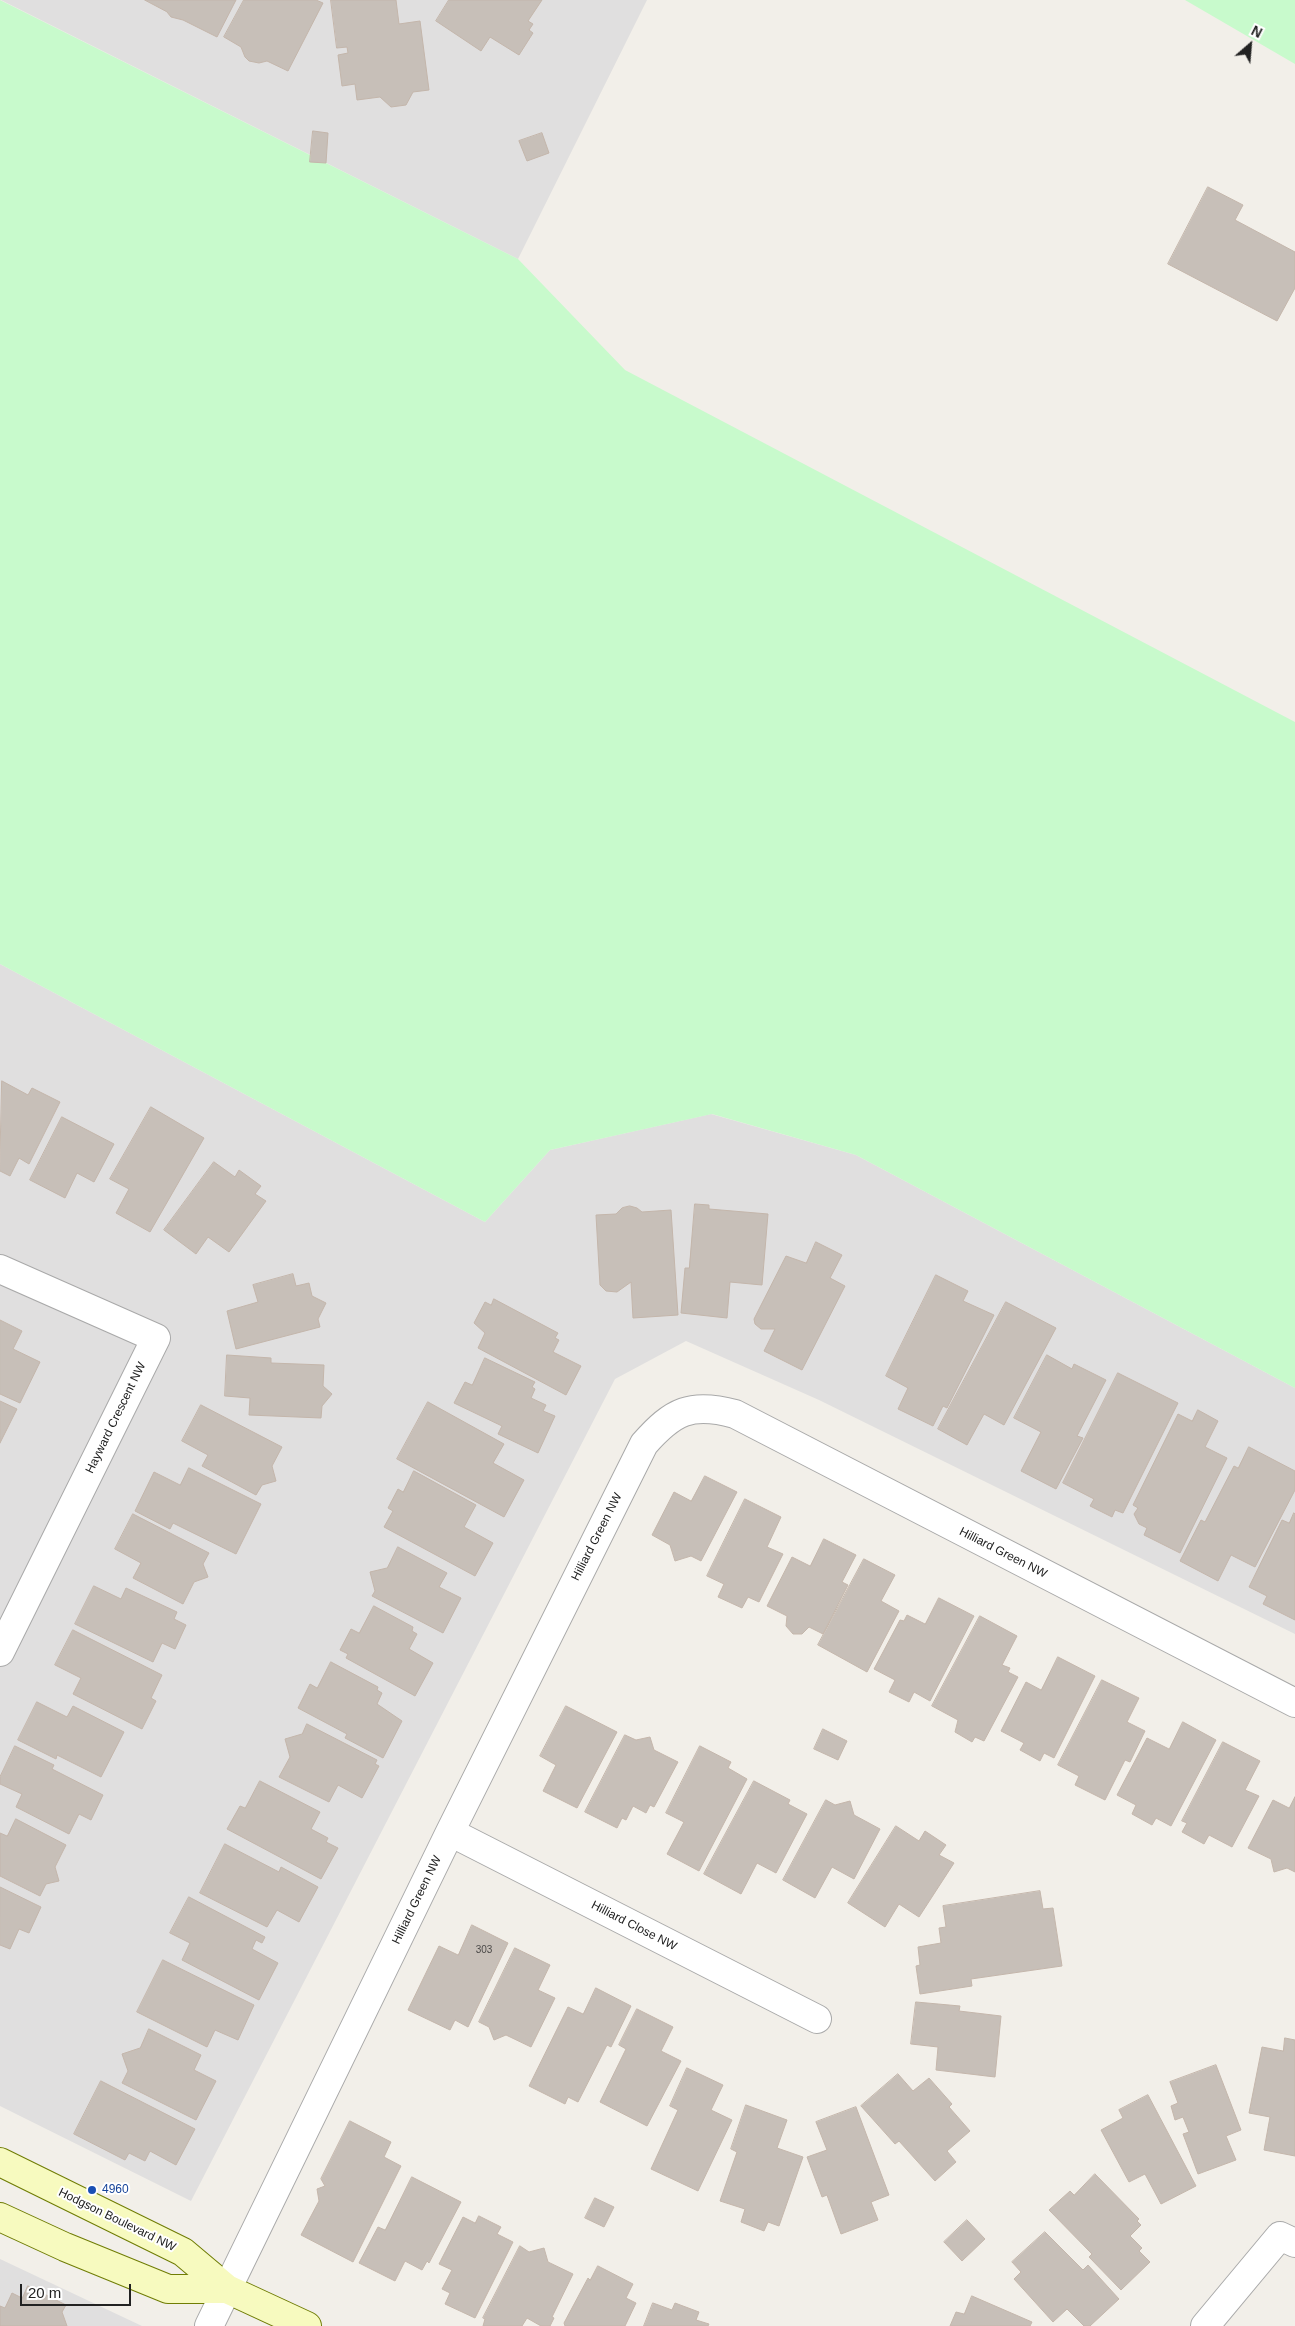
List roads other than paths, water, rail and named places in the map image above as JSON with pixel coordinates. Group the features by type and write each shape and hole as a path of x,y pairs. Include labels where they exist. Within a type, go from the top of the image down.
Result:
{"street":[{"name":"Hayward Crescent NW","path":"0,1269 156,1338 0,1652"},
{"name":"Hilliard Green NW","path":"209,2326 450,1832 644,1444 662,1423 680,1413 702,1408 735,1414 1295,1703"},
{"name":"Hilliard Close NW","path":"450,1832 817,2020"},
{"name":"Hodgson Boulevard NW","path":"0,2162 183,2252 227,2289 307,2326"},
{"name":"Hodgson Boulevard NW","path":"0,2217 65,2247 168,2289 227,2289"},
{"path":"1205,2326 1280,2236 1295,2243"}],"place":[{"name":"4960","path":"92,2190"}]}
